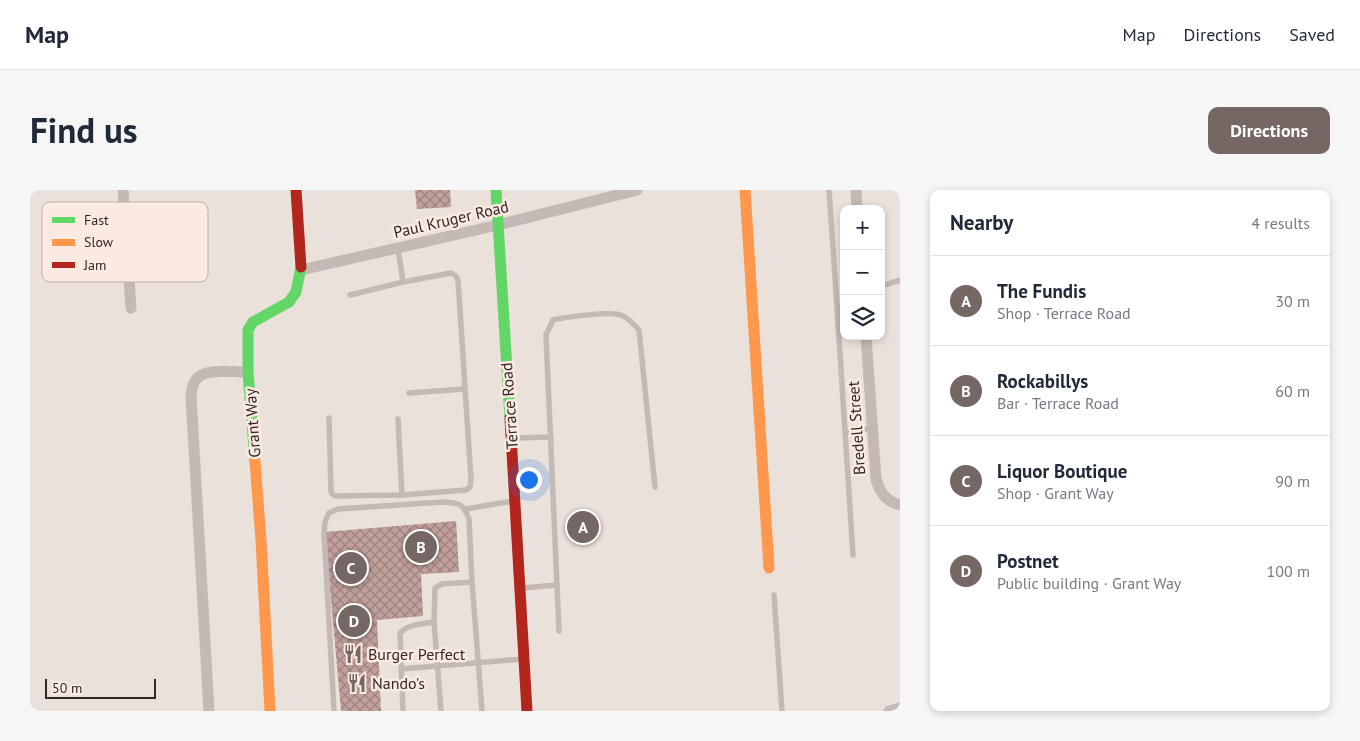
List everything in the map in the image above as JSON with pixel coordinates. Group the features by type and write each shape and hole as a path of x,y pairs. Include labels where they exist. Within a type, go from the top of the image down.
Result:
{"street":[{"path":"248,372 248,330 253,322 260,317 289,302 296,292 301,270 296,190"},
{"name":"Terrace Road","path":"496,190 527,711"},
{"name":"Paul Kruger Road","path":"301,270 498,225 637,190"},
{"path":"746,190 770,568"},
{"path":"856,190 857,205"},
{"path":"129,282 131,308"},
{"name":"Bredell Street","path":"866,340 876,479 883,496 891,502 900,505"},
{"name":"Grant Way","path":"209,711 192,387 195,379 212,371 248,372 270,711"},
{"path":"889,711 900,708"}],"lane":[{"path":"829,190 840,297"},
{"path":"398,248 404,282"},
{"path":"328,418 332,494 338,497 466,490 470,487 472,479 464,389 458,280 456,276 451,273 443,274 350,295"},
{"path":"885,285 900,280"},
{"path":"559,631 546,335 552,320 565,317 618,314 630,320 639,330 655,487"},
{"path":"842,340 845,433 853,555"},
{"path":"409,393 464,389"},
{"path":"398,419 402,494"},
{"path":"845,433 872,428"},
{"path":"511,438 551,437"},
{"path":"466,509 515,500"},
{"path":"334,711 324,533 325,522 329,513 338,509 443,502 459,503 466,509 469,519 482,711"},
{"path":"441,711 434,622 434,593 437,586 442,584 472,582"},
{"path":"521,588 557,585"},
{"path":"774,596 782,711"},
{"path":"403,711 400,633 403,629 411,626 434,622"},
{"path":"401,669 525,659"}],"building":[{"path":"415,190 450,190 451,207 417,209"},
{"path":"456,521 459,572 421,574 423,616 377,620 381,711 341,711 325,532"}],"traffic: fast":[{"path":"496,190 510,418"},
{"path":"254,449 248,372 248,330 253,322 289,302 296,292 301,267"}],"traffic: slow":[{"path":"745,190 769,568"},
{"path":"254,449 270,711"}],"traffic: jam":[{"path":"296,190 301,267"},
{"path":"510,418 527,711"}],"place":[{"name":"The Fundis","path":"583,527"},
{"name":"Rockabillys","path":"421,547"},
{"name":"Liquor Boutique","path":"351,568"},
{"name":"Postnet","path":"354,621"},
{"name":"Burger Perfect","path":"353,654"},
{"name":"Nando's","path":"357,683"}]}
